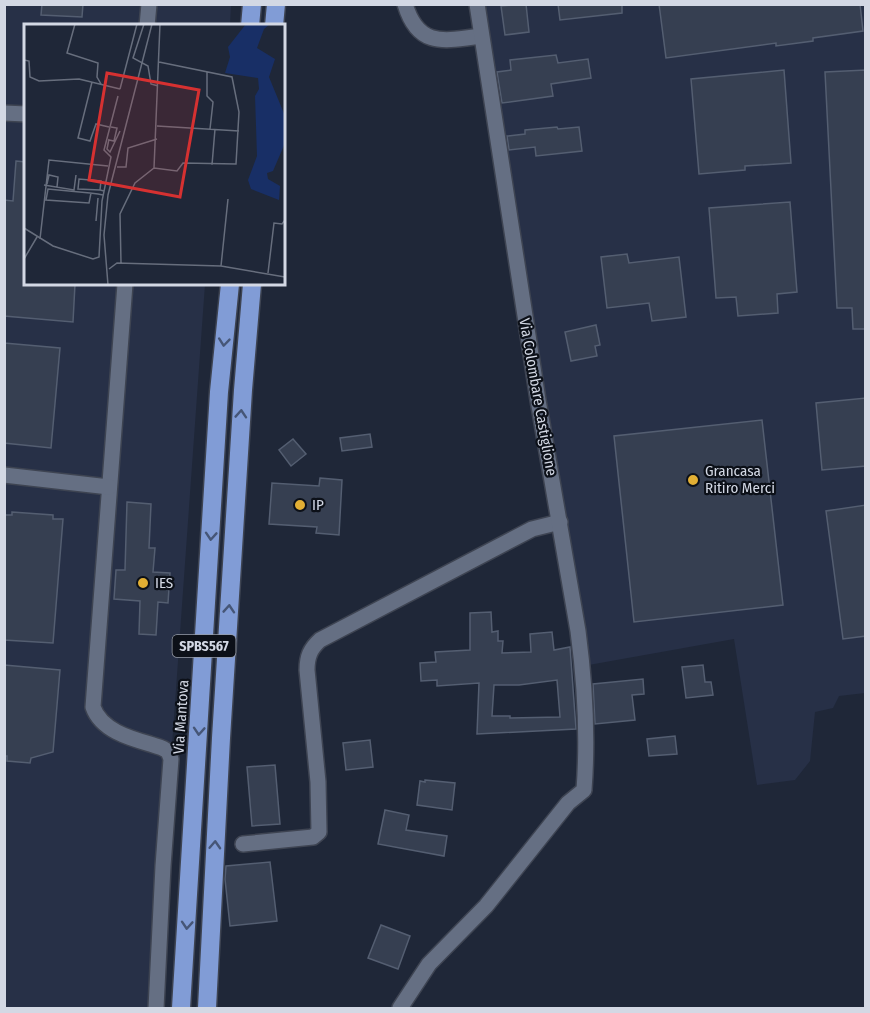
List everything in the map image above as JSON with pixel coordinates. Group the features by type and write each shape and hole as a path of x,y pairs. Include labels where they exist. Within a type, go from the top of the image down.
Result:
{"highway":[{"path":"250,24 252,4"},
{"path":"274,24 276,4"},
{"name":"Via Mantova","path":"181,1008 219,392 230,285"},
{"name":"SPBS567","path":"209,1004 221,738 252,285"}],"street":[{"path":"147,24 149,4"},
{"path":"405,4 416,28 429,38 441,41 481,36"},
{"name":"Via Colombare Castiglione","path":"400,1008 429,964 486,906 568,803 584,790 586,757 583,666 538,400 477,4"},
{"path":"4,112 24,114"},
{"path":"125,285 93,707 96,717 102,723 133,739 163,748 169,752 171,759 156,1008"},
{"path":"4,476 109,487"},
{"path":"243,844 313,837 319,832 318,782 307,670 307,659 313,646 320,640 532,529 560,522"}],"shaded area":[{"path":"5,5 231,5 230,24 24,24 24,285 205,285 171,759 156,1008 5,1008"},
{"path":"477,5 865,5 865,693 839,696 833,708 815,712 810,761 795,780 757,785 734,639 583,666"}],"building":[{"path":"42,4 83,4 82,17 41,15"},
{"path":"526,4 529,32 505,35 501,6"},
{"path":"558,4 622,4 622,13 560,20"},
{"path":"659,4 860,4 863,31 813,38 813,41 776,46 776,43 666,58"},
{"path":"556,55 558,63 588,59 591,78 551,84 553,96 502,103 497,72 511,70 510,60"},
{"path":"784,70 791,163 745,166 745,170 699,174 691,79"},
{"path":"866,70 866,329 853,329 852,308 837,308 825,72"},
{"path":"557,127 558,129 579,127 582,151 536,156 535,147 509,150 507,136 525,134 525,130"},
{"path":"16,161 24,162 24,285 75,285 73,322 4,316 4,200 13,201"},
{"path":"790,202 797,292 777,294 778,313 738,316 736,297 716,298 709,208"},
{"path":"627,254 629,263 679,257 686,317 652,321 649,303 607,308 601,257"},
{"path":"596,325 600,345 595,346 597,356 571,361 565,332"},
{"path":"4,343 60,348 51,448 4,443"},
{"path":"866,398 866,466 822,470 816,403"},
{"path":"762,420 783,605 634,622 614,436"},
{"path":"370,434 372,447 342,451 340,438"},
{"path":"293,439 306,454 291,466 279,450"},
{"path":"320,478 342,480 339,535 316,533 317,527 269,524 272,483 319,486"},
{"path":"127,502 151,504 149,548 155,548 153,572 170,573 168,603 158,602 156,635 139,634 140,601 114,599 116,570 125,570"},
{"path":"866,505 866,636 843,639 826,511"},
{"path":"12,512 53,515 53,519 63,519 53,643 4,640 4,515 12,515"},
{"path":"491,612 492,632 498,631 498,641 503,641 502,653 531,652 530,634 552,632 554,650 570,647 576,729 477,734 479,683 437,686 437,680 421,681 420,663 436,662 435,652 470,650 470,613","holes":["557,680 560,717 492,716 494,685 519,685"]},
{"path":"4,665 60,670 53,752 31,758 30,763 7,761 7,756 4,756"},
{"path":"703,665 705,682 711,682 713,695 686,698 682,667"},
{"path":"643,679 644,694 632,695 635,720 595,724 593,684"},
{"path":"675,736 677,754 649,756 647,739"},
{"path":"370,740 373,767 346,770 343,743"},
{"path":"275,765 280,824 252,826 247,767"},
{"path":"425,780 455,783 452,810 417,805 420,781 425,782"},
{"path":"385,810 409,815 406,830 447,836 444,856 378,844"},
{"path":"270,862 277,921 230,926 225,879 226,866"},
{"path":"381,925 410,936 398,969 368,958"}],"place":[{"name":"Grancasa Ritiro Merci","path":"693,480"},
{"name":"IP","path":"300,505"},
{"name":"IES","path":"143,583"}]}
